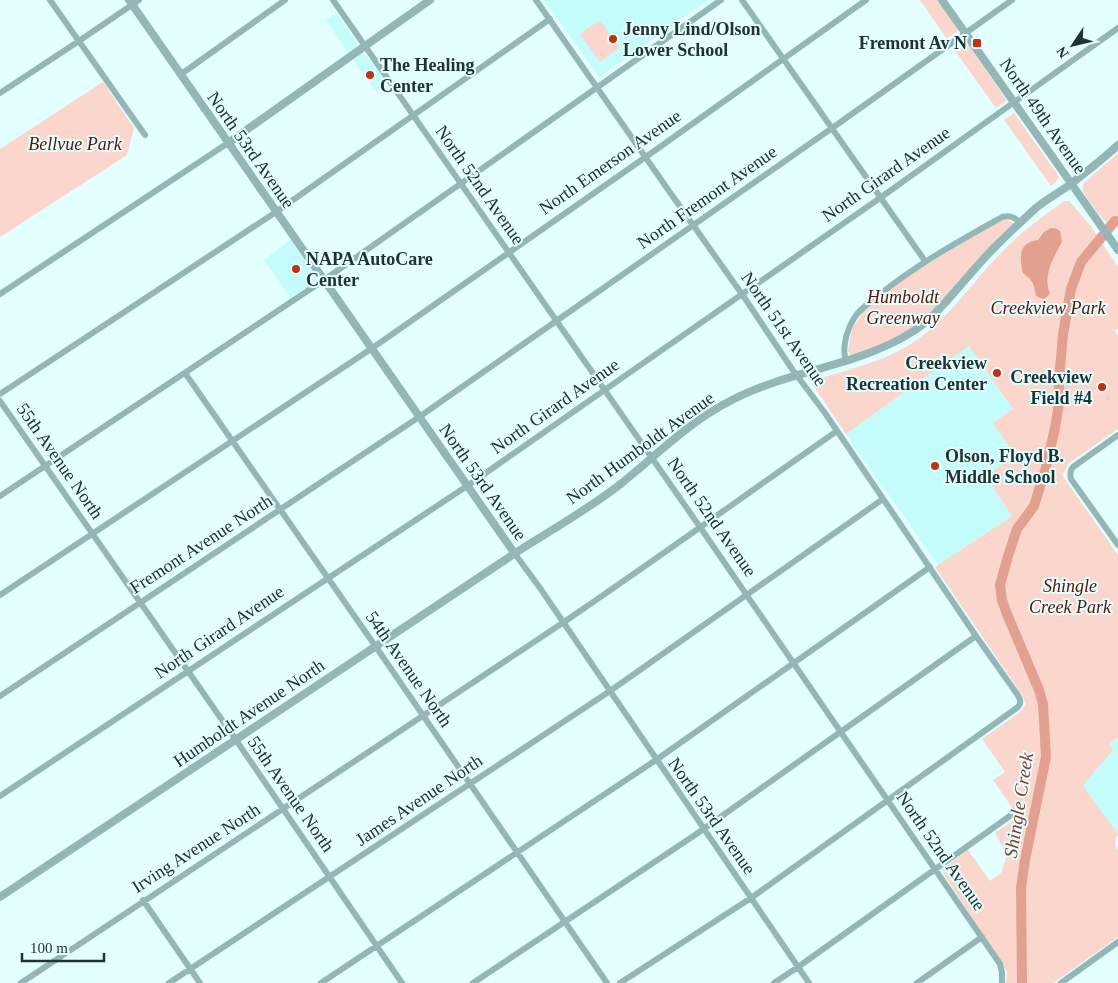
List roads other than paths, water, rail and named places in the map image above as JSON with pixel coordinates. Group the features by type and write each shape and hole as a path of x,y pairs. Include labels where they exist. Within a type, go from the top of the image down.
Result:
{"street":[{"path":"50,0 145,135"},
{"path":"180,75 285,0"},
{"name":"North 52nd Avenue","path":"333,0 748,595 982,937 1000,964 1002,983"},
{"path":"0,294 228,143 430,0"},
{"name":"North 51st Avenue","path":"536,0 1018,694 1020,701 1018,707 888,801"},
{"path":"0,496 324,280 721,0"},
{"path":"742,0 926,261"},
{"name":"North Emerson Avenue","path":"0,595 371,348 866,0"},
{"name":"North 49th Avenue","path":"942,0 1116,247"},
{"name":"North Fremont Avenue","path":"419,417 1012,0"},
{"path":"0,93 79,42 133,1"},
{"name":"North 53rd Avenue","path":"133,1 180,75 563,623 809,983"},
{"path":"0,394 276,212 550,19"},
{"name":"North Girard Avenue","path":"0,796 467,486 880,198 1118,28"},
{"name":"North Humboldt Avenue","path":"515,554 588,508 668,443 710,412 771,383 846,361 898,340 914,331 939,309 976,266 1038,207 1071,184 1118,145"},
{"path":"846,361 844,354 846,340 850,326 857,314 896,281 942,251 1002,217 1009,216 1021,223"},
{"name":"54th Avenue North","path":"185,373 607,983"},
{"name":"55th Avenue North","path":"0,401 236,740 402,983"},
{"name":"Fremont Avenue North","path":"0,696 419,417"},
{"name":"Irving Avenue North","path":"20,983 563,623 837,431"},
{"path":"1118,435 1070,471 1071,479 1116,537 1118,545"},
{"name":"James Avenue North","path":"169,983 610,691 883,499"},
{"name":"Humboldt Avenue North","path":"0,897 515,554"},
{"path":"321,983 656,760 930,567"},
{"path":"473,983 703,829 976,636"},
{"path":"620,983 751,898 888,801"},
{"path":"774,983 1014,813"},
{"path":"143,900 200,983"},
{"path":"917,983 982,937"},
{"path":"1061,983 1118,942"}],"waterway":[{"name":"Shingle Creek","path":"1115,221 1118,217"},
{"name":"Shingle Creek","path":"1022,983 1021,888 1046,757 1043,704 1007,614 1002,600 1000,585 1017,529 1034,506 1045,471 1059,404 1063,334 1071,289 1081,262 1115,221"}],"place":[{"name":"Jenny Lind/Olson Lower School","path":"613,39"},
{"name":"Fremont Av N","path":"977,43"},
{"name":"The Healing Center","path":"370,75"},
{"name":"NAPA AutoCare Center","path":"296,269"},
{"name":"Creekview Recreation Center","path":"997,373"},
{"name":"Creekview Field #4","path":"1102,387"},
{"name":"Olson, Floyd B. Middle School","path":"935,466"}],"park label":[{"name":"Bellvue Park","path":"75,144"},
{"name":"Humboldt Greenway","path":"903,307"},
{"name":"Creekview Park","path":"1048,308"},
{"name":"Shingle Creek Park","path":"1070,596"}]}
